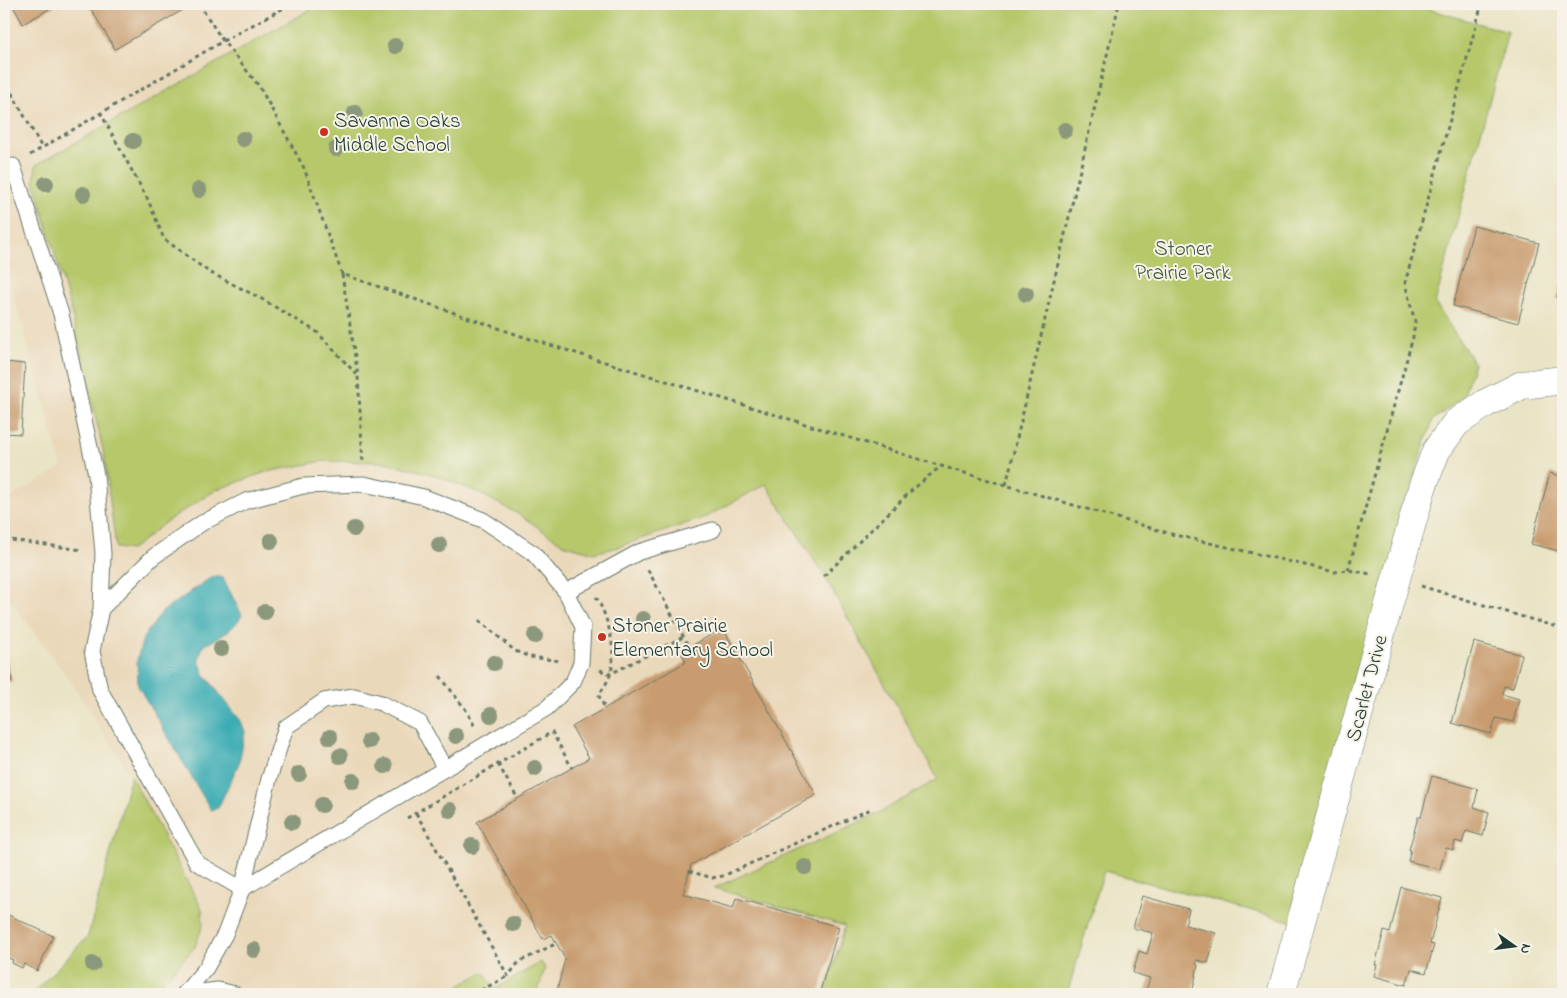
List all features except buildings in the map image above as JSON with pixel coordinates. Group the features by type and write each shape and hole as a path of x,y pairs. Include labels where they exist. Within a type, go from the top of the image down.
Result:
{"street":[{"name":"Scarlet Drive","path":"1281,994 1396,579 1422,488 1436,451 1456,424 1486,403 1522,385 1563,380"}],"lane":[{"path":"13,166 61,314 96,475 103,553 101,609 92,651 100,690 198,862 242,889"},
{"path":"101,609 153,558 202,523 246,501 303,486 364,484 424,497 483,520 533,554 566,592 583,628 581,663 573,682 547,708 242,889"},
{"path":"566,592 639,552 714,530"},
{"path":"185,994 206,968 225,934 242,889 269,779 286,728 324,702 354,696 381,703 420,723 445,769"},
{"path":"185,994 218,990 235,994"}],"path":[{"path":"199,4 223,41 259,86 304,168 342,274 358,376 363,468"},
{"path":"13,166 100,112 291,4"},
{"path":"1006,484 1119,4"},
{"path":"1348,570 1413,337 1415,322 1405,283 1482,7 1470,4"},
{"path":"4,78 42,148"},
{"path":"100,112 148,200 164,239 209,272 260,298 317,332 358,376"},
{"path":"342,274 524,337 941,466 1175,535 1335,572 1348,570 1396,579 1563,629"},
{"path":"824,576 912,490 941,466"},
{"path":"4,540 103,553"},
{"path":"639,552 689,647"},
{"path":"586,580 604,610 613,652 610,674 599,696 605,708"},
{"path":"400,822 552,732 572,768"},
{"path":"405,793 508,976"},
{"path":"689,871 712,878 723,876 873,808"},
{"path":"474,994 508,976 519,962 557,943"}],"shaded area":[{"name":"Stoner Prairie Elementary School","path":"4,4 675,4 1197,532 1067,994 32,994 88,936 131,776 71,682 4,592 4,502 62,467 4,261"}],"green space":[{"name":"Stoner Prairie Park","path":"320,4 1411,4 1508,32 1435,303 1474,363 1463,397 1433,420 1417,466 1301,924 1104,871 1067,994 825,994 845,926 714,888 877,814 938,779 824,576 766,484 706,517 618,547 594,553 563,544 520,515 477,492 435,475 385,462 324,461 266,472 216,490 167,521 131,550 116,548 104,454 70,306 34,181 36,165"},
{"path":"131,776 202,909 203,925 195,947 152,994 32,994 88,936"},
{"path":"541,962 545,968 537,994 444,994 484,972 495,989"}],"water":[{"path":"213,576 223,578 242,615 230,630 203,646 199,660 204,674 241,721 245,732 239,763 218,808 211,810 138,686 137,660 143,638 162,612"}],"place":[{"name":"Savanna Oaks Middle School","path":"324,132"},
{"name":"Stoner Prairie Elementary School","path":"602,637"}]}
